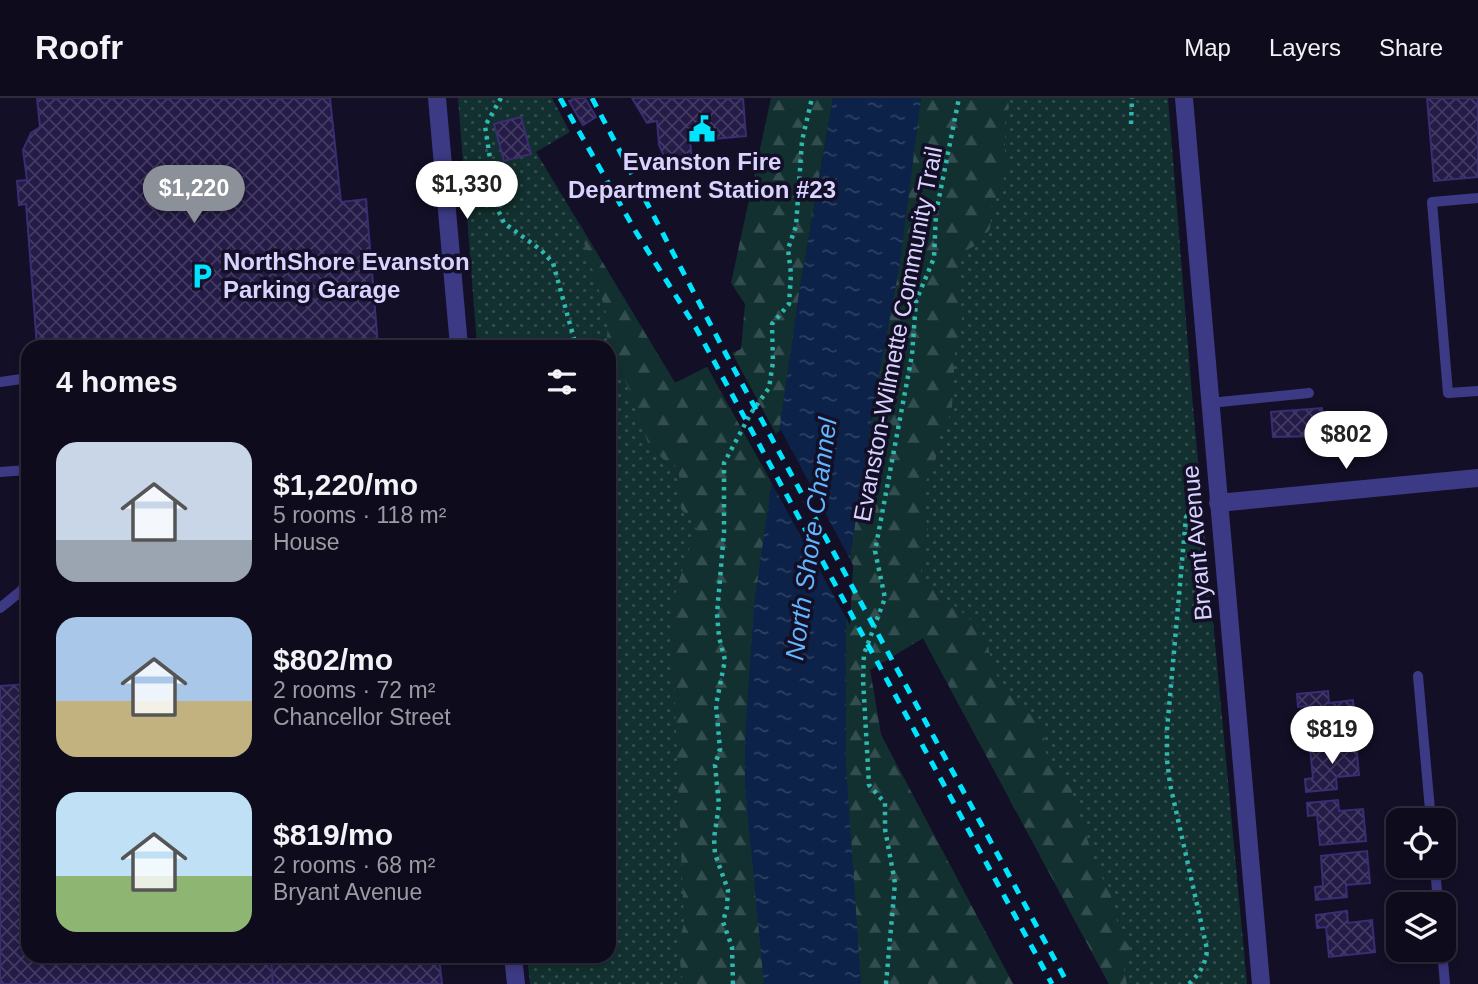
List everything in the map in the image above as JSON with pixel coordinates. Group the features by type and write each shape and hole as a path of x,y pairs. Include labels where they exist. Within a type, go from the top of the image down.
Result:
{"street":[{"path":"437,98 458,340"},
{"name":"Bryant Avenue","path":"1184,98 1261,984"},
{"path":"1218,503 1478,478"},
{"path":"514,963 516,984"}],"lane":[{"path":"1478,198 1432,202 1448,393 1478,391"},
{"path":"0,382 21,379"},
{"path":"1210,403 1309,393"},
{"path":"0,472 21,470"},
{"path":"0,608 21,592"},
{"path":"1418,676 1430,808"},
{"path":"1443,962 1445,984"}],"path":[{"path":"501,98 485,126 498,210 504,223 541,250 553,263 574,340"},
{"path":"733,984 732,947 723,922 728,890 715,854 714,838 719,789 714,776 720,749 716,705 724,660 717,614 724,532 724,463 769,388 772,324 789,304 791,275 788,249 796,226 802,141 812,98"},
{"name":"Evanston-Wilmette Community Trail","path":"886,984 895,883 885,829 885,803 869,785 864,654 885,598 875,551 912,355 916,301 934,258 936,213 959,98"},
{"path":"1131,124 1132,98"},
{"path":"1189,984 1206,961 1207,949 1170,784 1167,730 1186,517 1192,511 1218,503"}],"green space":[{"path":"458,98 552,98 570,132 536,152 675,383 707,367 846,618 878,381 921,98 1168,98 1193,407 1247,984 1109,984 923,638 870,670 881,735 1013,984 530,984 528,963 616,963 616,340 477,340"},
{"path":"771,98 833,98 799,294 781,430 776,434 732,353 741,349 745,304 731,283"},
{"path":"921,98 1007,98 1009,107 1005,120 1005,153 1009,164 992,204 990,229 978,244 967,250 958,269 962,318 955,351 952,407 947,424 938,430 940,447 924,486 928,529 921,572 927,582 977,625 988,645 992,666 1003,687 1017,704 1036,719 1044,736 1046,754 1071,789 1097,869 1110,891 1120,934 1130,947 1124,970 1127,984 1109,984 923,638 870,670 881,735 1013,984 861,984 846,766 846,619 851,549 900,263"},
{"path":"576,218 675,383 707,367 773,485 754,604 745,737 745,788 764,984 683,984 678,946 684,923 671,608 688,551 697,537 696,525 681,509 679,474 674,464 663,459 648,443 630,390 616,364 616,340 607,338 608,321"}],"water":[{"name":"North Shore Channel","path":"833,98 921,98 900,263 851,549 846,619 846,766 861,984 764,984 745,788 745,737 754,604 799,294"}],"pier":[{"path":"781,430 853,565 850,625 770,480 777,433"}],"building":[{"name":"NorthShore Evanston Parking Garage","path":"37,98 330,98 341,202 366,199 378,340 37,340 26,204 19,205 17,181 27,180 23,150 31,133 40,127"},
{"path":"585,98 596,117 583,125 569,101"},
{"name":"Evanston Fire Department Station #23","path":"632,98 743,98 746,136 690,141 692,160 667,163 659,145 657,121 647,123"},
{"path":"1427,98 1478,98 1478,177 1434,181"},
{"path":"521,117 531,154 504,161 494,124"},
{"path":"1322,408 1324,436 1273,437 1271,412"},
{"path":"21,684 21,963 272,963 273,984 0,984 0,686"},
{"path":"1328,691 1329,703 1353,700 1356,732 1310,736 1307,706 1298,707 1297,694"},
{"path":"1356,743 1359,775 1336,777 1337,789 1306,792 1305,779 1313,778 1310,748"},
{"path":"1338,800 1339,811 1363,809 1366,841 1320,845 1317,815 1308,816 1307,803"},
{"path":"1367,851 1370,883 1346,885 1347,897 1316,900 1315,887 1323,886 1321,856"},
{"path":"1347,911 1348,923 1372,920 1375,952 1329,957 1326,927 1317,928 1316,915"},
{"path":"272,963 440,963 442,984 273,984"}],"railway":[{"path":"560,98 636,232 696,328 1052,984"},
{"path":"592,98 727,356 1068,984"}],"place":[{"name":"Evanston Fire Department Station #23","path":"702,129"},
{"name":"NorthShore Evanston Parking Garage","path":"202,276"}]}
